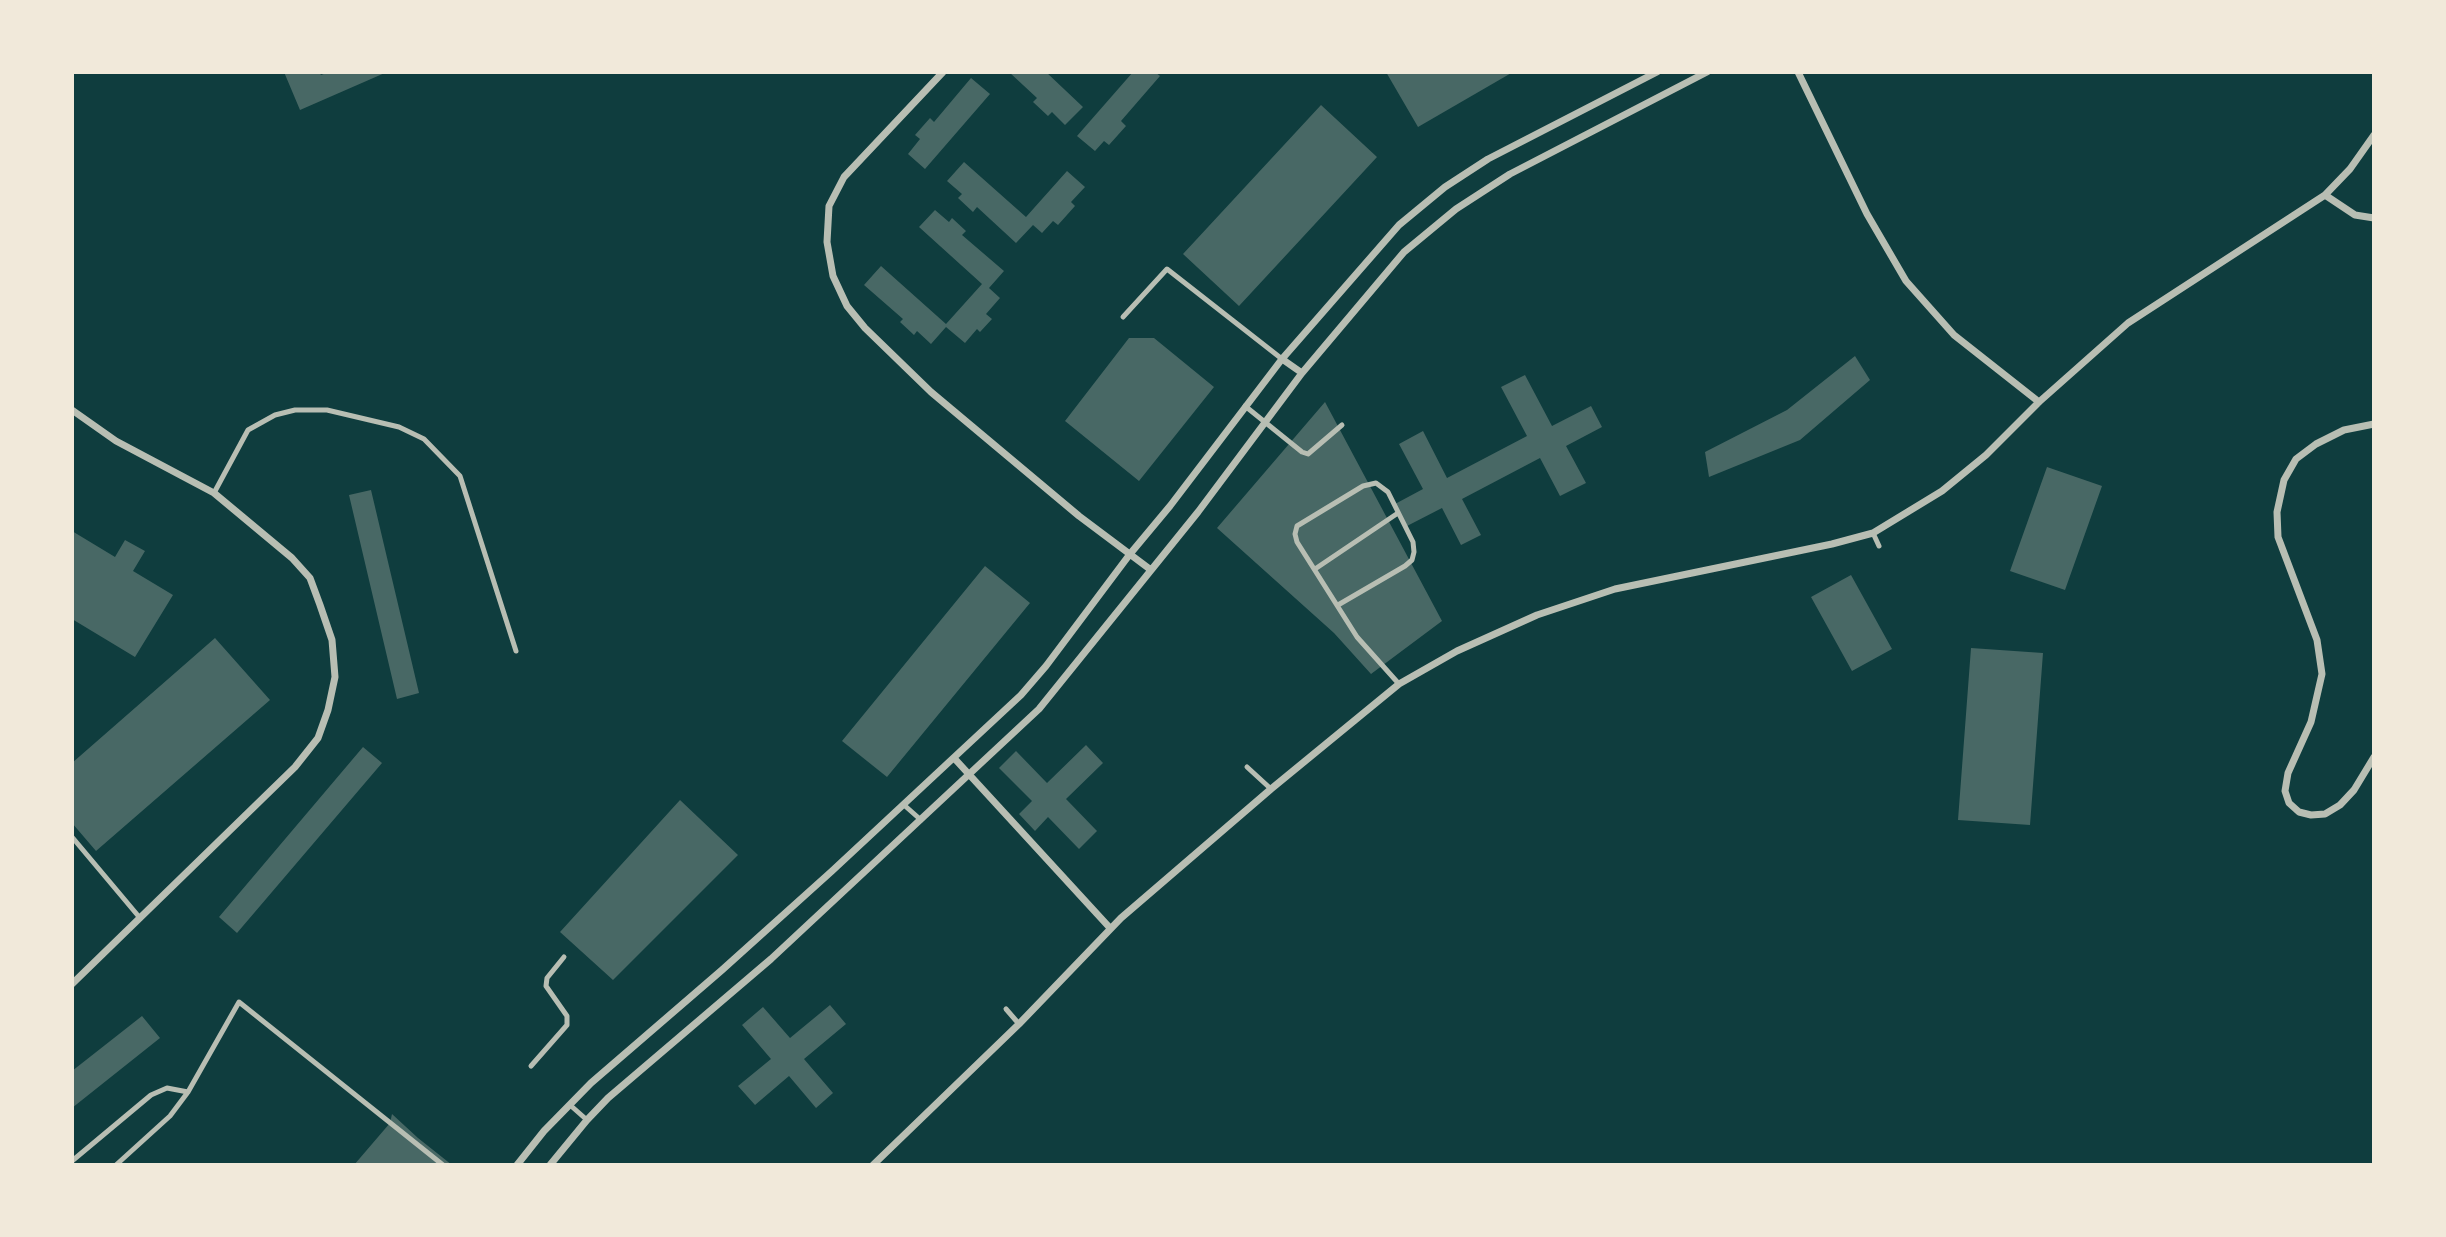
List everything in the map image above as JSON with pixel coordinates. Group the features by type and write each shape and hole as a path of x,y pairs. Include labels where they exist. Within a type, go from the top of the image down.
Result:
{"street":[{"path":"943,72 844,177 829,206 827,242 833,276 847,306 931,392 1079,516 1151,570"},
{"path":"517,1165 544,1131 591,1083 722,970 1021,695 1282,359 1399,225 1445,187 1488,159 1657,72"},
{"path":"550,1165 587,1119 608,1098 771,959 1039,709 1198,512 1302,373 1387,270 1438,222 1510,174 1707,72"},
{"path":"1798,72 1867,214 1906,281 1954,335 2039,402"},
{"path":"873,1165 1019,1024 1111,928 1271,789 1399,684 1457,651 1526,620 1615,589 1832,544 1872,533 1942,491 1986,455 2039,402 2128,323 2325,195 2350,169 2374,135"},
{"path":"2325,195 2355,215 2374,218"},
{"path":"1282,359 1302,373"},
{"path":"72,410 116,441 214,493 292,558 310,578 332,640 335,677 328,710 318,738 295,767 72,984"},
{"path":"2374,424 2344,430 2316,444 2296,459 2284,480 2277,512 2278,537 2317,640 2322,674 2311,722 2288,773 2285,791 2289,803 2300,812 2311,815 2325,814 2340,805 2354,790 2374,757"},
{"path":"954,758 1111,928"}],"lane":[{"path":"1123,317 1167,269 1282,359"},
{"path":"1245,406 1308,454 1342,425"},
{"path":"214,493 248,430 275,415 295,410 327,410 399,427 424,439 460,476 516,651"},
{"path":"1338,605 1412,560 1413,542 1388,492 1376,483 1368,484 1297,526 1295,534 1357,637 1399,684"},
{"path":"1315,569 1398,513"},
{"path":"1872,533 1879,546"},
{"path":"1247,767 1271,789"},
{"path":"904,805 921,820"},
{"path":"72,837 140,918"},
{"path":"531,1066 567,1025 567,1016 547,986 547,978 564,957"},
{"path":"116,1165 170,1116 188,1092 239,1002 443,1165"},
{"path":"1006,1009 1019,1024"},
{"path":"72,1161 151,1095 166,1088 188,1092"},
{"path":"570,1105 587,1119"}],"building":[{"path":"284,72 319,72 321,75 329,72 387,72 300,110"},
{"path":"1009,72 1046,72 1083,107 1065,125 1052,112 1048,116 1033,102 1037,98"},
{"path":"1133,72 1155,72 1160,76 1121,121 1126,126 1109,145 1104,141 1095,151 1077,136"},
{"path":"1386,72 1513,72 1418,127"},
{"path":"971,78 990,94 925,169 908,154 920,139 915,135 930,118 934,122"},
{"path":"1321,105 1377,157 1239,306 1183,254"},
{"path":"964,162 1026,217 1067,171 1085,187 1071,202 1075,206 1058,225 1053,221 1042,233 1033,225 1016,243 977,207 973,212 958,198 962,194 947,181"},
{"path":"935,210 949,222 952,218 966,231 962,235 1004,271 989,288 1000,298 986,314 992,319 980,332 977,329 965,343 946,327 931,344 917,331 914,335 900,322 903,319 864,285 881,266 946,324 982,284 919,227"},
{"path":"1129,338 1154,338 1214,387 1139,481 1065,421"},
{"path":"1855,356 1870,380 1800,440 1709,477 1705,452 1787,410"},
{"path":"1525,375 1552,426 1591,406 1602,427 1566,446 1586,483 1560,496 1540,458 1462,499 1481,535 1461,545 1442,508 1407,526 1395,504 1423,489 1399,444 1423,431 1447,478 1527,436 1501,387"},
{"path":"1325,402 1442,621 1371,674 1334,633 1217,528"},
{"path":"2047,467 2102,486 2065,590 2010,571"},
{"path":"371,490 419,693 397,699 349,495"},
{"path":"72,531 115,557 125,540 145,551 133,571 173,595 135,657 72,619"},
{"path":"985,566 1030,603 887,777 842,741"},
{"path":"1851,575 1892,649 1852,671 1811,597"},
{"path":"215,638 270,700 96,851 72,823 72,763"},
{"path":"1971,648 2043,653 2030,825 1958,820"},
{"path":"1086,745 1103,763 1066,799 1097,831 1079,849 1048,817 1035,831 1019,814 1032,801 999,768 1016,751 1047,783"},
{"path":"363,747 382,763 237,933 219,917"},
{"path":"680,800 738,855 613,980 560,932"},
{"path":"830,1005 846,1024 804,1059 833,1093 816,1108 789,1076 755,1105 738,1086 771,1059 742,1025 763,1007 790,1038"},
{"path":"142,1016 160,1038 72,1108 72,1071"},
{"path":"392,1114 452,1165 354,1165 390,1123"}]}
